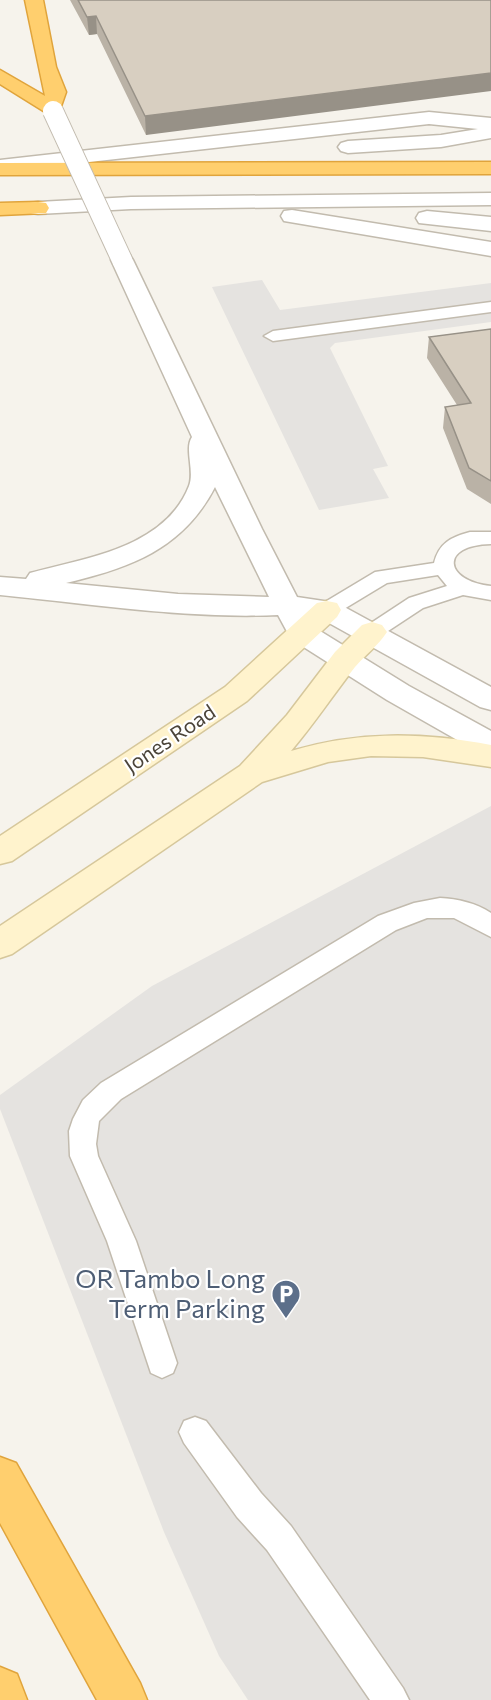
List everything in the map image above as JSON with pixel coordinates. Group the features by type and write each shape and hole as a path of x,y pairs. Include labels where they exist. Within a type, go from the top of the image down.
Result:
{"highway":[{"path":"0,76 53,110 56,92 47,68 34,0"},
{"path":"0,168 491,168"},
{"path":"0,209 38,208"},
{"path":"0,1479 123,1700"},
{"path":"0,1691 3,1700"}],"main road":[{"name":"Jones Road","path":"0,852 236,694 327,610"},
{"path":"0,944 251,774 298,723 345,659 372,632"},
{"path":"251,774 319,754 353,747 399,745 449,748 491,756"}],"street":[{"path":"53,110 201,429 301,632 398,693 491,745"},
{"path":"0,168 429,118 491,124"},
{"path":"153,169 184,159 402,145 491,132"},
{"path":"0,216 38,208 166,203 491,199"},
{"path":"166,203 269,212 370,215 491,224"},
{"path":"269,212 491,249"},
{"path":"0,585 84,571 133,552 170,528 192,505 202,486 204,477 201,429"},
{"path":"0,585 221,606 286,605 327,610 372,632 491,700"}],"lane":[{"path":"273,336 491,307"},
{"path":"491,538 465,540 451,547 444,557 443,568 451,579 464,588 491,593"},
{"path":"327,610 382,577 443,568"},
{"path":"372,632 416,603 464,588"},
{"path":"162,1363 115,1223 93,1183 83,1152 83,1130 88,1114 99,1100 111,1091 387,923 412,911 433,906 462,908 481,917 491,927"},
{"path":"195,1432 249,1505 279,1538 391,1700"}],"shaded area":[{"path":"262,280 280,310 491,283 491,322 335,343 330,348 388,466 373,469 389,498 319,510 212,287"},
{"name":"OR Tambo Long Term Parking","path":"491,806 491,1700 248,1700 219,1656 164,1532 0,1109 0,1095 152,986"}],"building":[{"path":"78,0 491,0 491,73 145,116 96,16 87,17"},
{"path":"491,329 491,481 469,468 445,407 471,403 429,337"}],"place":[{"name":"OR Tambo Long Term Parking","path":"286,1320"}]}
